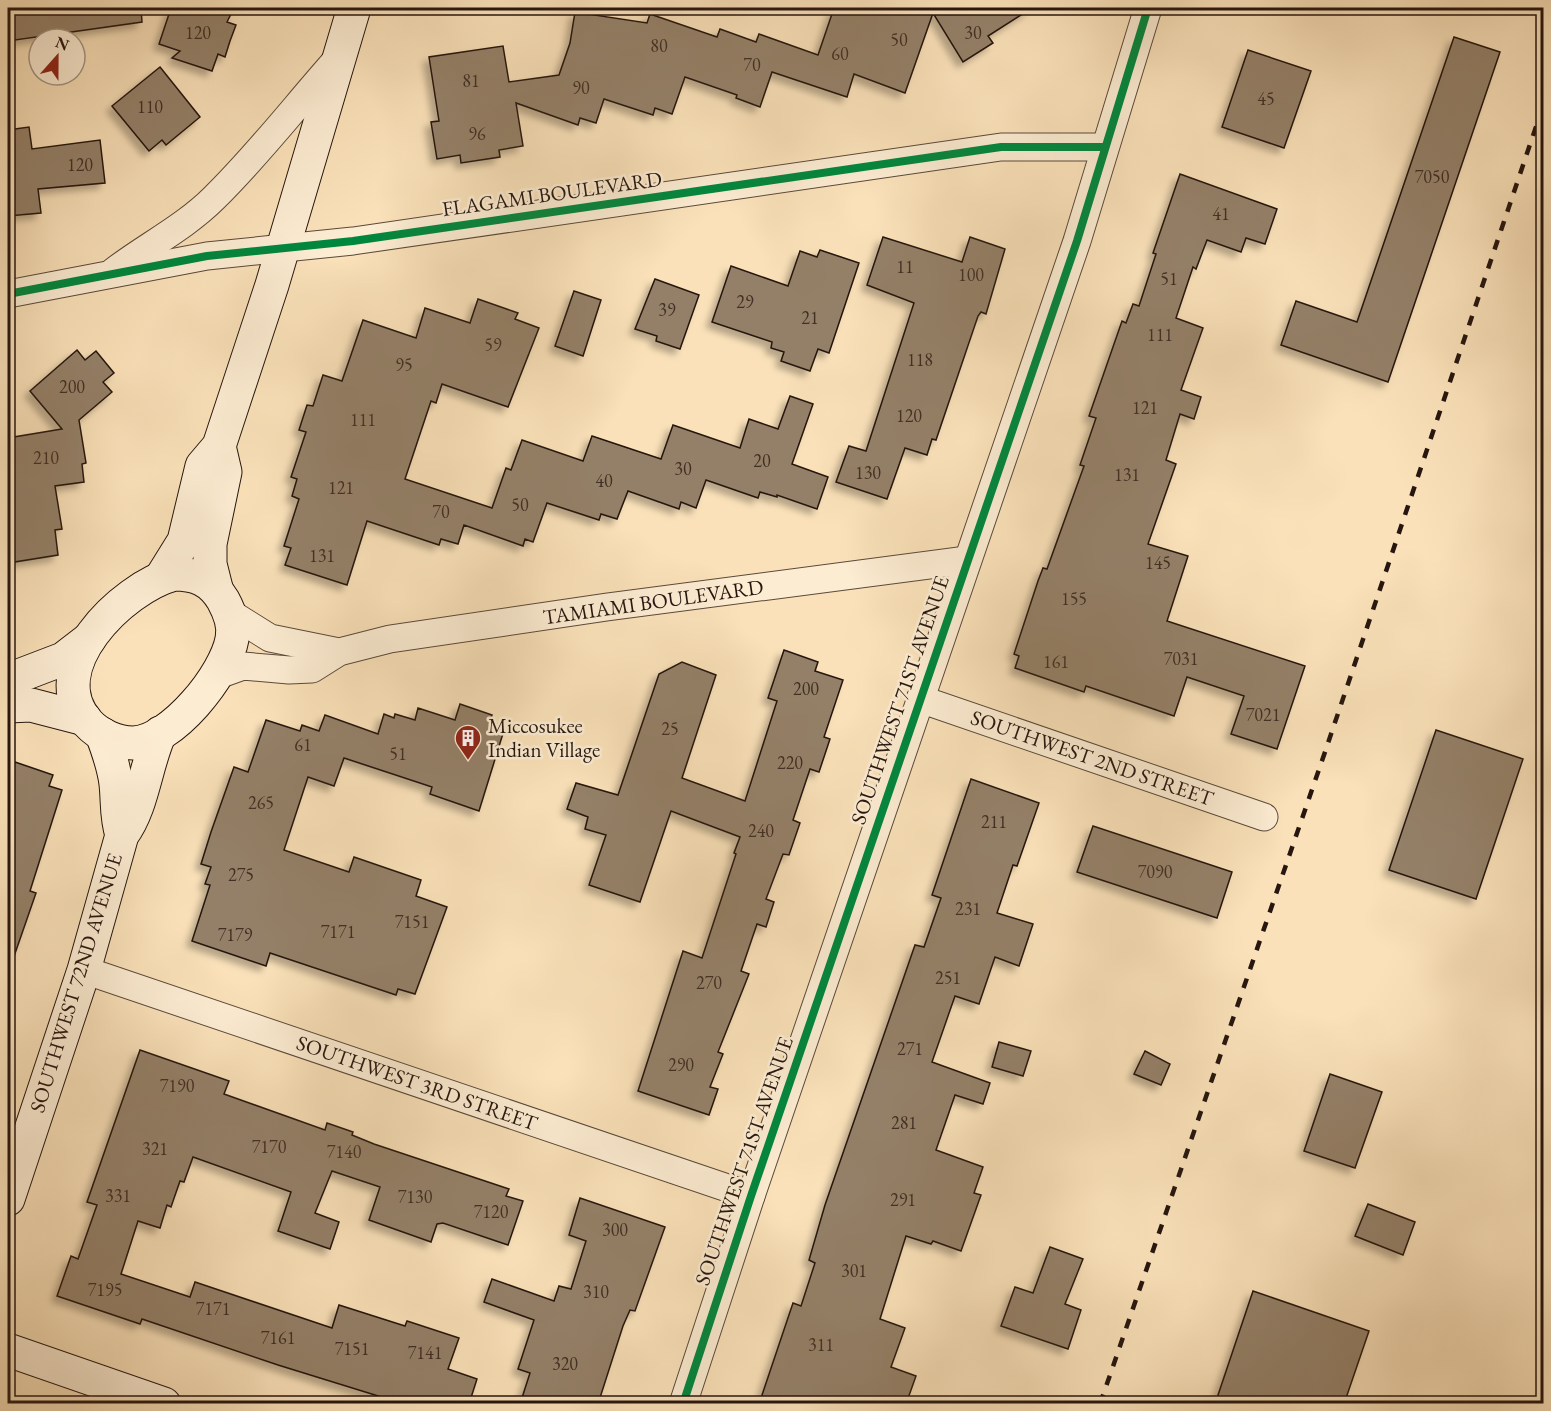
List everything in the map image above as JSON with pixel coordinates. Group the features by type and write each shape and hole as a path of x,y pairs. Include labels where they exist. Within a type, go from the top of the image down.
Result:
{"street":[{"path":"161,578 184,541 202,466 219,446 282,249 354,8"},
{"name":"SOUTHWEST 71ST AVENUE","path":"683,1404 751,1196 1077,241 1148,8"},
{"path":"108,275 151,244 186,223 213,199 339,57"},
{"name":"FLAGAMI BOULEVARD","path":"8,294 207,256 353,241 1001,147 1104,147"},
{"path":"8,706 31,705 93,727 117,740 134,743 160,733 199,699 218,675 233,637 210,564 210,544 225,472 219,446"},
{"name":"TAMIAMI BOULEVARD","path":"218,675 243,666 289,670 312,669 339,652 390,639 596,608 967,560"},
{"path":"93,727 74,697 73,678 77,661 91,638 119,605 161,578 189,574 199,576 223,600"},
{"name":"TAMIAMI BOULEVARD","path":"223,600 270,638 339,652"},
{"path":"8,680 63,659 91,638"},
{"name":"SOUTHWEST 2ND STREET","path":"920,699 1264,817"},
{"name":"SOUTHWEST 72ND AVENUE","path":"93,727 111,759 116,786 116,815 122,834"},
{"name":"SOUTHWEST 72ND AVENUE","path":"8,1199 84,970 122,834 135,817 149,757 160,733"},
{"name":"SOUTHWEST 3RD STREET","path":"84,970 751,1196"},
{"path":"8,1350 165,1404"}],"building":[{"path":"8,8 141,8 142,22 87,30 87,27 27,27 27,38 8,41"},
{"path":"171,8 234,8 227,22 236,25 225,57 218,54 212,71 172,58 180,51 159,44"},
{"path":"834,8 1032,8 988,36 993,43 963,62 933,13 905,93 854,74 847,97 772,72 760,107 736,98 737,95 685,77 672,114 655,108 653,115 604,99 596,123 580,118 578,125 516,103 523,146 499,150 500,157 461,163 460,155 437,159 431,122 439,121 429,57 503,46 509,82 559,75 570,43 575,12 647,23 650,14 717,37 720,29 756,42 759,34 818,55"},
{"path":"1454,37 1500,52 1388,382 1281,345 1296,301 1357,322"},
{"path":"1248,50 1311,71 1284,148 1222,127"},
{"path":"160,67 200,117 166,145 162,140 149,151 112,106"},
{"path":"29,127 32,149 100,140 105,183 38,189 41,213 8,216 8,130"},
{"path":"1180,174 1277,209 1265,244 1246,238 1241,252 1207,240 1196,269 1193,267 1176,318 1203,328 1181,390 1201,397 1194,419 1180,414 1166,460 1176,464 1148,544 1188,556 1167,621 1305,666 1277,749 1231,734 1244,696 1187,677 1174,716 1086,686 1084,692 1015,668 1019,656 1014,654 1038,581 1043,568 1047,569 1084,466 1080,465 1096,418 1089,416 1122,321 1126,323 1133,304 1139,306 1156,254 1153,253"},
{"path":"883,237 962,262 970,237 1005,249 986,314 981,312 978,316 936,440 932,439 927,455 905,448 887,499 836,482 849,446 866,451 914,303 867,285"},
{"path":"820,250 859,263 829,353 818,349 810,371 781,361 784,352 771,348 772,342 712,322 731,266 788,286 800,251 817,257"},
{"path":"655,279 699,295 680,349 656,341 657,336 635,329"},
{"path":"574,291 601,300 583,356 555,346"},
{"path":"478,299 518,313 515,319 539,328 508,407 442,384 436,403 431,401 405,479 492,508 506,468 511,470 522,440 583,461 592,436 661,459 673,425 740,448 749,419 778,429 790,396 813,404 792,464 828,477 817,509 777,495 777,497 760,492 758,498 706,480 696,508 681,502 679,509 628,491 617,519 601,514 599,520 547,503 533,542 525,539 523,546 464,525 458,544 441,539 439,545 367,521 347,585 285,565 291,548 284,546 299,499 292,496 297,479 291,477 306,432 299,430 307,405 313,406 323,375 342,381 363,320 416,338 425,308 470,323"},
{"path":"77,350 85,360 96,351 114,373 103,382 112,392 79,420 86,463 82,464 84,482 55,486 62,529 55,530 58,555 8,563 8,509 11,508 8,438 62,429 30,391"},
{"path":"784,650 818,662 815,671 843,680 824,737 830,739 819,772 810,769 793,820 800,823 789,855 783,854 766,899 774,902 766,927 757,924 741,971 749,974 718,1052 723,1054 710,1087 718,1089 709,1115 638,1091 683,951 702,958 740,837 671,811 640,902 589,885 606,835 585,829 588,817 567,809 576,783 618,795 659,674 682,662 716,675 682,778 745,801 777,701 768,698"},
{"path":"460,704 492,715 490,722 505,727 479,811 430,794 432,787 344,758 334,786 308,777 284,850 349,872 354,857 421,880 416,896 447,907 415,994 398,989 396,995 270,953 266,966 192,941 210,885 205,884 211,867 201,864 211,832 234,767 248,772 266,720 300,731 302,725 319,731 325,715 378,734 384,714 394,718 395,714 415,720 418,708 455,720"},
{"path":"1436,730 1523,759 1476,899 1389,870"},
{"path":"15,762 53,775 49,786 62,790 30,891 36,893 11,965 8,964 8,785"},
{"path":"971,779 1039,803 1017,866 1013,865 997,913 1033,924 1019,966 995,957 979,1004 955,996 932,1062 990,1083 983,1104 955,1095 936,1150 983,1167 974,1193 981,1195 961,1251 933,1241 931,1244 906,1236 880,1319 905,1328 891,1367 916,1376 906,1404 759,1404 793,1303 801,1306 815,1263 809,1260 825,1205 915,945 924,947 941,898 932,895"},
{"path":"1093,826 1232,872 1217,918 1077,872"},
{"path":"999,1042 1031,1051 1023,1076 992,1067"},
{"path":"140,1050 229,1081 224,1094 325,1130 327,1123 353,1132 352,1135 374,1144 509,1189 506,1196 523,1201 508,1245 443,1223 437,1224 431,1242 369,1220 380,1187 332,1171 315,1213 339,1222 330,1249 278,1231 291,1192 193,1157 184,1182 180,1181 171,1207 167,1205 160,1228 138,1221 121,1274 190,1297 195,1282 332,1328 339,1305 405,1326 407,1321 459,1338 448,1369 477,1379 469,1404 404,1404 142,1319 140,1324 57,1296 71,1256 78,1259 97,1205 87,1202"},
{"path":"1145,1051 1170,1064 1161,1085 1134,1074"},
{"path":"1330,1074 1382,1092 1355,1168 1304,1151"},
{"path":"580,1198 665,1227 635,1311 630,1310 623,1326 598,1404 520,1404 530,1373 518,1369 534,1320 484,1302 492,1279 554,1301 559,1286 571,1289 586,1241 569,1235"},
{"path":"1368,1204 1415,1222 1403,1255 1355,1236"},
{"path":"1050,1247 1083,1259 1065,1304 1081,1310 1068,1349 1001,1326 1015,1287 1033,1293"},
{"path":"1253,1291 1369,1331 1344,1404 1215,1404"}],"railway":[{"path":"1100,1404 1325,752 1544,103"}],"cycle path":[{"path":"683,1404 751,1196 1077,241 1148,8"},
{"path":"8,294 207,256 353,241 1001,147 1104,147"}],"place":[{"name":"Miccosukee Indian Village","path":"468,761"}]}
